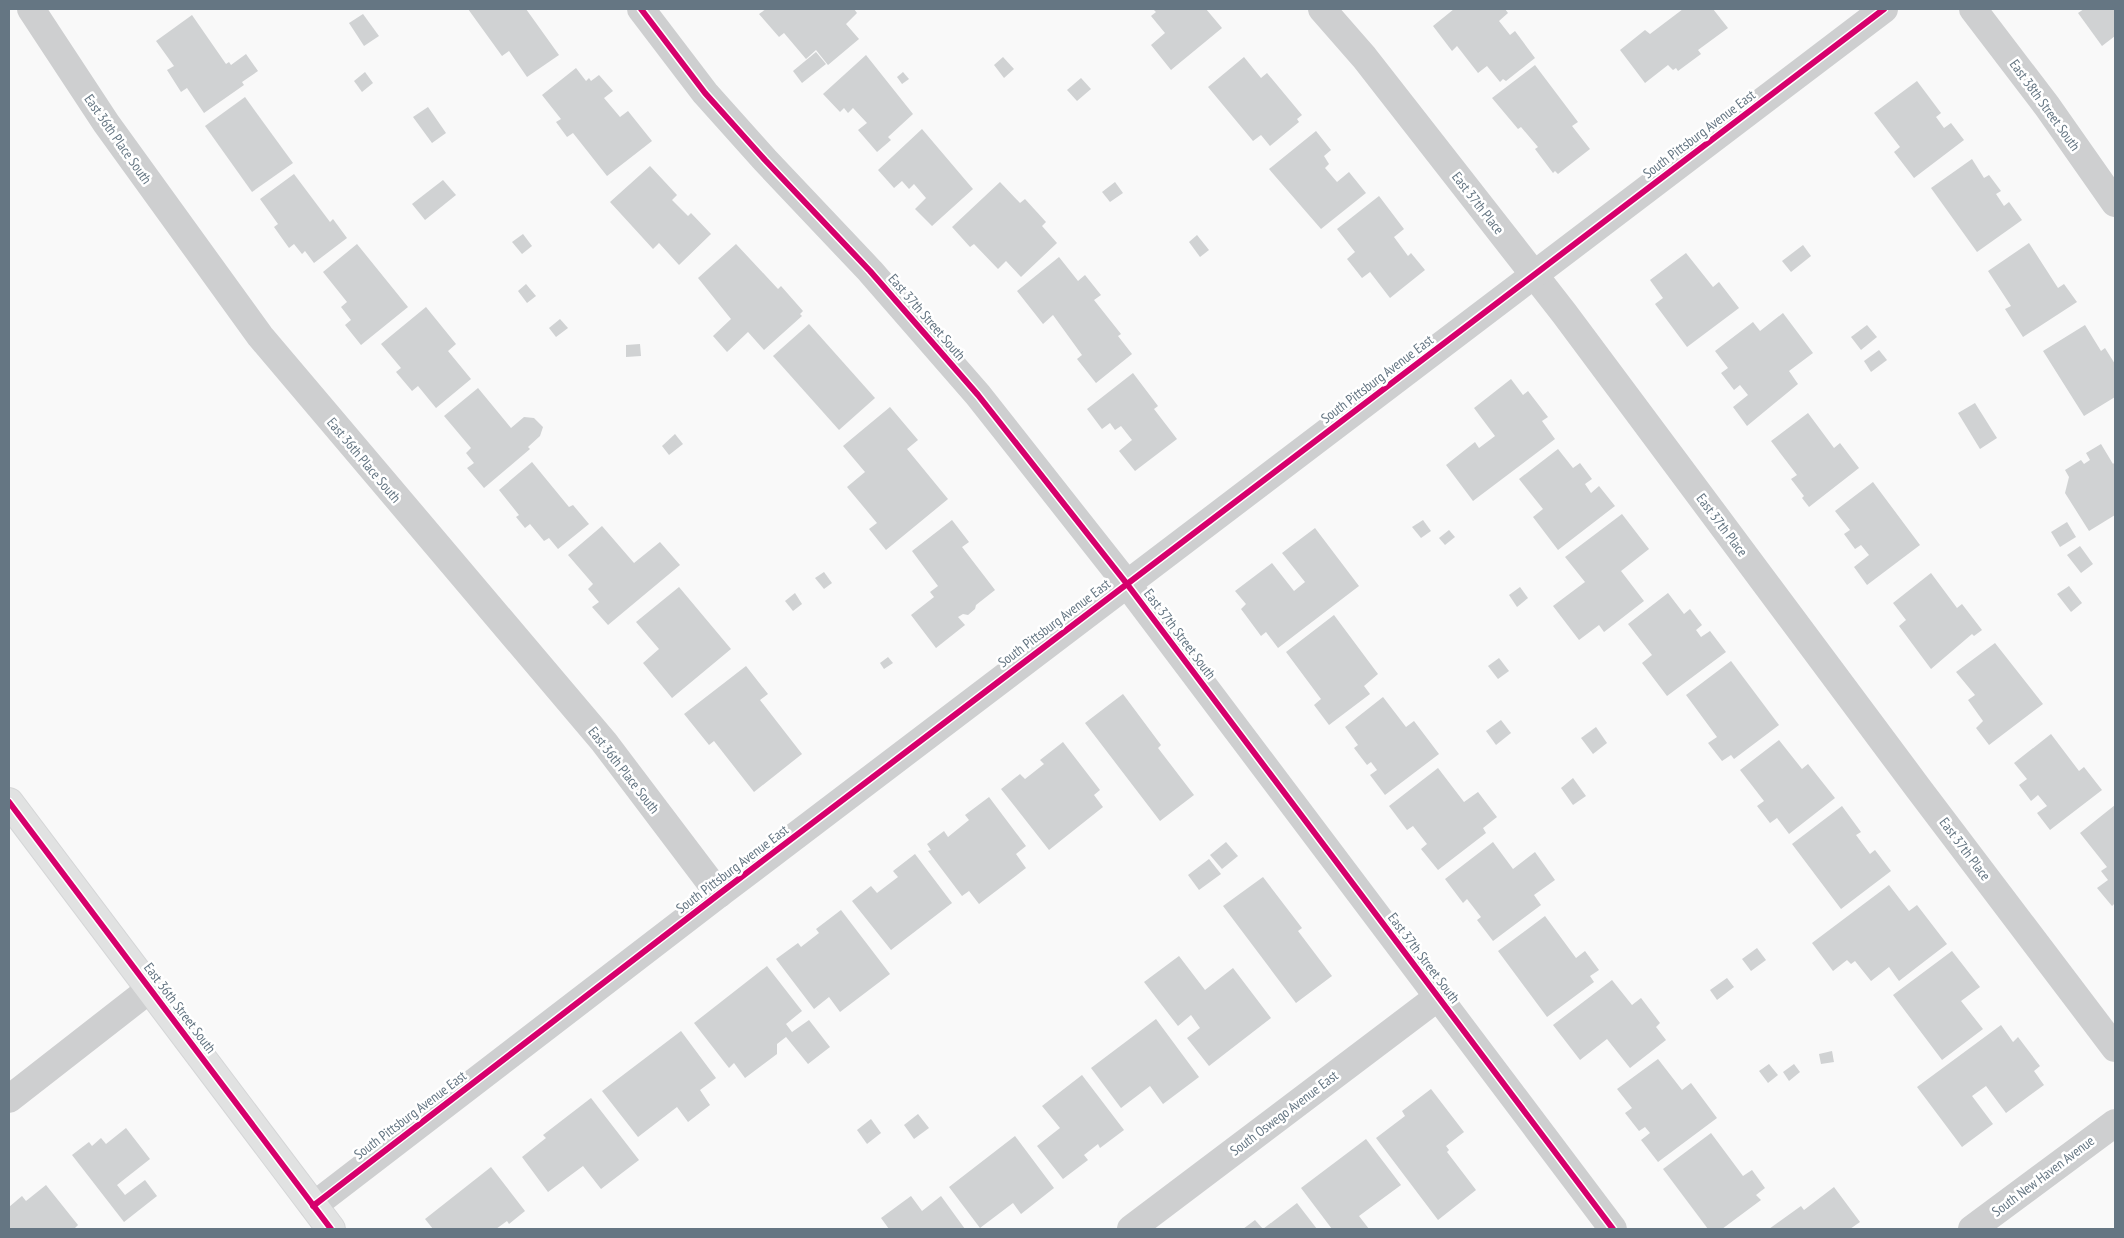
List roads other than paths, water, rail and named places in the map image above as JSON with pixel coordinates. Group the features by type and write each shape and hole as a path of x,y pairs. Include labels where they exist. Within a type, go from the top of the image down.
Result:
{"street":[{"name":"East 36th Place South","path":"31,9 106,123 260,336 604,742 719,894"},
{"name":"East 37th Street South","path":"641,9 705,93 765,160 870,271 978,395 1127,584 1613,1229"},
{"name":"East 37th Place","path":"1322,9 1364,56 1534,275 2115,1048"},
{"name":"South Pittsburg Avenue East","path":"313,1206 719,894 1884,9"},
{"name":"East 38th Street South","path":"1973,9 2047,106 2115,203"},
{"name":"East 36th Street South","path":"9,802 331,1229"},
{"path":"9,1099 150,989"},
{"name":"South Oswego Avenue East","path":"1131,1229 1438,997"},
{"name":"South New Haven Avenue","path":"1972,1229 2115,1123"}]}
